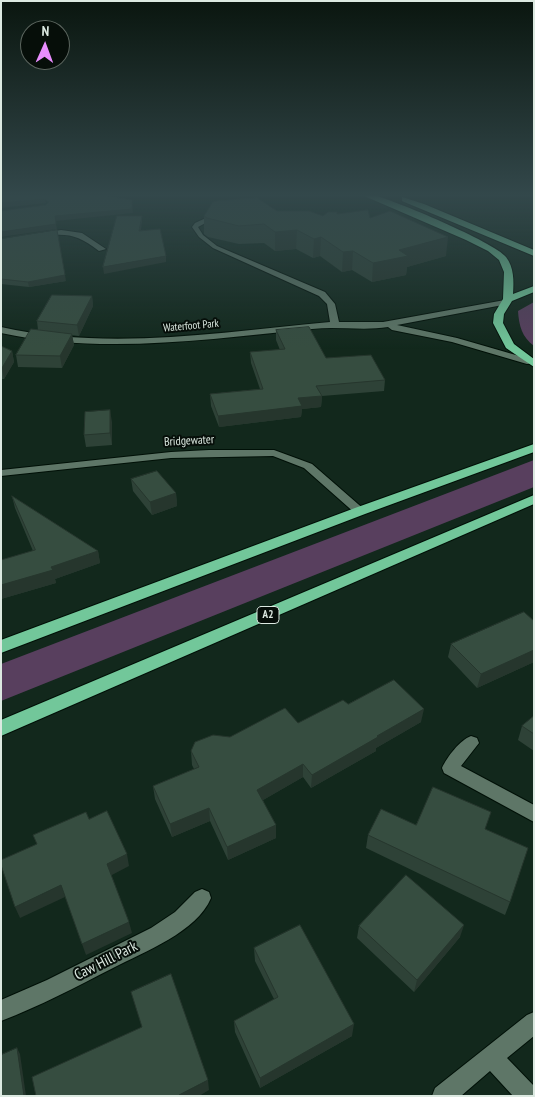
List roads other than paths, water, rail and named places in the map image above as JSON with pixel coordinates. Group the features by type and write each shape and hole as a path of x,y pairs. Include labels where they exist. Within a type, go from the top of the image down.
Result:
{"highway":[{"path":"485,246 502,258 510,284 506,301 499,314 498,323 502,333 510,346 532,363"},
{"path":"516,246 534,253"},
{"path":"506,301 534,289"},
{"path":"1,647 360,511 534,448"},
{"name":"A2","path":"1,728 534,500"}],"street":[{"path":"97,246 102,250"},
{"path":"213,246 322,294 331,304 335,324"},
{"name":"Waterfoot Park","path":"1,330 36,338 106,342 188,338 335,324 383,325 428,318 506,301"},
{"name":"Waterfoot Park","path":"383,325 454,340 532,363"},
{"name":"Bridgewater","path":"1,473 171,455 209,453 274,454 308,466 360,511"},
{"path":"471,743 450,768 534,814"},
{"name":"Caw Hill Park","path":"1,1011 35,998 165,931 189,915 202,898"},
{"path":"443,1096 534,1022"},
{"path":"492,1057 528,1096"}]}
